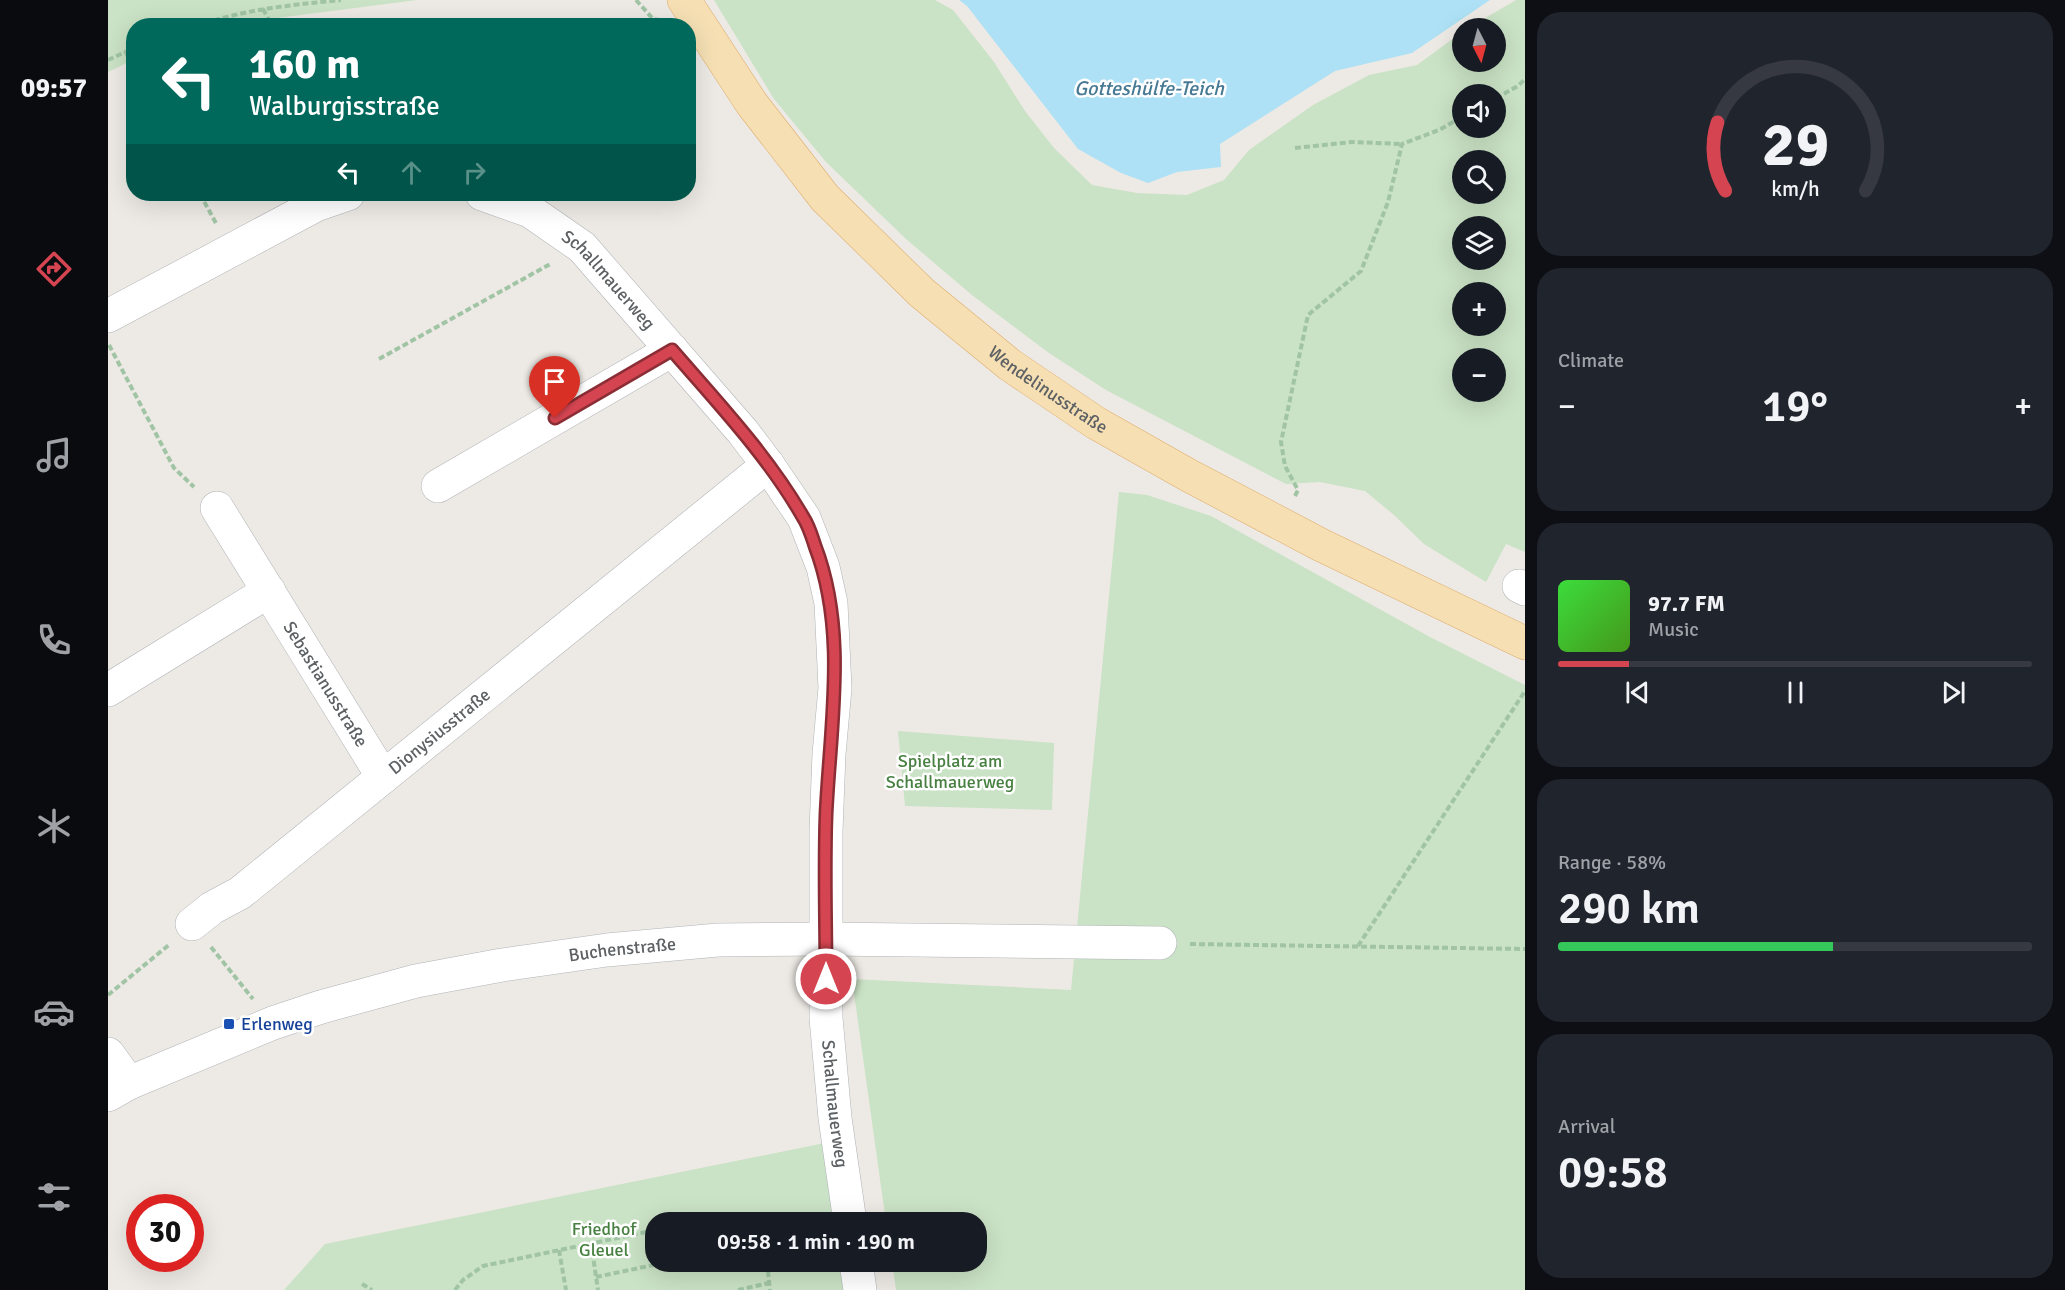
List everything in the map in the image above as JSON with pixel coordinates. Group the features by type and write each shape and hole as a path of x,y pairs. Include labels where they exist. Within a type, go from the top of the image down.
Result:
{"main road":[{"name":"Wendelinusstraße","path":"684,0 696,18"},
{"name":"Wendelinusstraße","path":"696,18 752,104 825,198 922,293 1010,365 1096,423 1188,475 1322,545 1525,643"}],"street":[{"path":"108,316 316,205 328,201"},
{"name":"Schallmauerweg","path":"502,201 530,211 582,247 743,432 768,465 804,518 824,567 831,603 835,688 829,754 826,831 826,1018 835,1118 849,1212"},
{"path":"438,486 672,350"},
{"name":"Dionysiusstraße","path":"192,924 212,908 240,893 768,465"},
{"name":"Sebastianusstraße","path":"217,508 383,777"},
{"path":"108,690 269,591"},
{"name":"Buchenstraße","path":"119,1089 273,1023 321,1007 416,981 502,965 606,950 718,940 826,939 1160,944"},
{"path":"108,1054 119,1089"},
{"path":"857,1272 860,1290"}],"path":[{"path":"218,18 262,9 341,0"},
{"path":"262,9 267,18"},
{"path":"108,60 125,51"},
{"path":"1506,93 1525,79"},
{"path":"1295,148 1352,142 1402,144 1452,123"},
{"path":"1293,499 1298,490 1285,466 1281,442 1308,315 1361,271 1388,202 1402,144"},
{"path":"379,359 582,247"},
{"path":"108,343 174,468 217,508"},
{"path":"1357,946 1525,691"},
{"path":"108,995 192,924 273,1023"},
{"path":"1160,944 1525,949"},
{"path":"455,1290 463,1280 483,1266 645,1232"},
{"path":"591,1243 598,1290"},
{"path":"559,1250 566,1290"},
{"path":"596,1276 645,1266"},
{"path":"768,1272 770,1290"},
{"path":"738,1290 769,1283"},
{"path":"362,1284 372,1290"}],"green space":[{"path":"108,0 417,0 278,18 126,18 126,63 108,72"},
{"path":"714,0 935,0 953,10 994,62 1025,111 1054,148 1092,185 1137,193 1187,195 1224,180 1249,150 1313,105 1369,75 1417,65 1452,39 1452,72 1506,72 1506,18 1485,18 1516,0 1525,0 1525,552 1506,544 1486,582 1424,544 1365,491 1320,482 1286,484 1106,390 1049,353 972,295 906,239 826,162 774,99"},
{"path":"1119,492 1147,495 1211,516 1430,637 1525,685 1525,1290 896,1290 893,1272 987,1272 987,1212 885,1212 852,979 1071,990"},
{"name":"Spielplatz am Schallmauerweg","path":"898,731 1054,743 1052,810 905,806"},
{"name":"Friedhof Gleuel","path":"825,1143 835,1212 645,1212 645,1272 843,1272 846,1290 284,1290 325,1244"}],"water":[{"name":"Gotteshülfe-Teich","path":"959,0 1490,0 1464,18 1452,18 1452,26 1412,53 1335,71 1220,144 1221,167 1177,172 1148,183 1121,173 1078,149 967,6"}],"place":[{"name":"Erlenweg","path":"229,1024"}],"route":[{"path":"555,418 672,350 743,432 804,518 824,567 831,603 833,636 835,688 829,754 826,831 826,979"}]}
